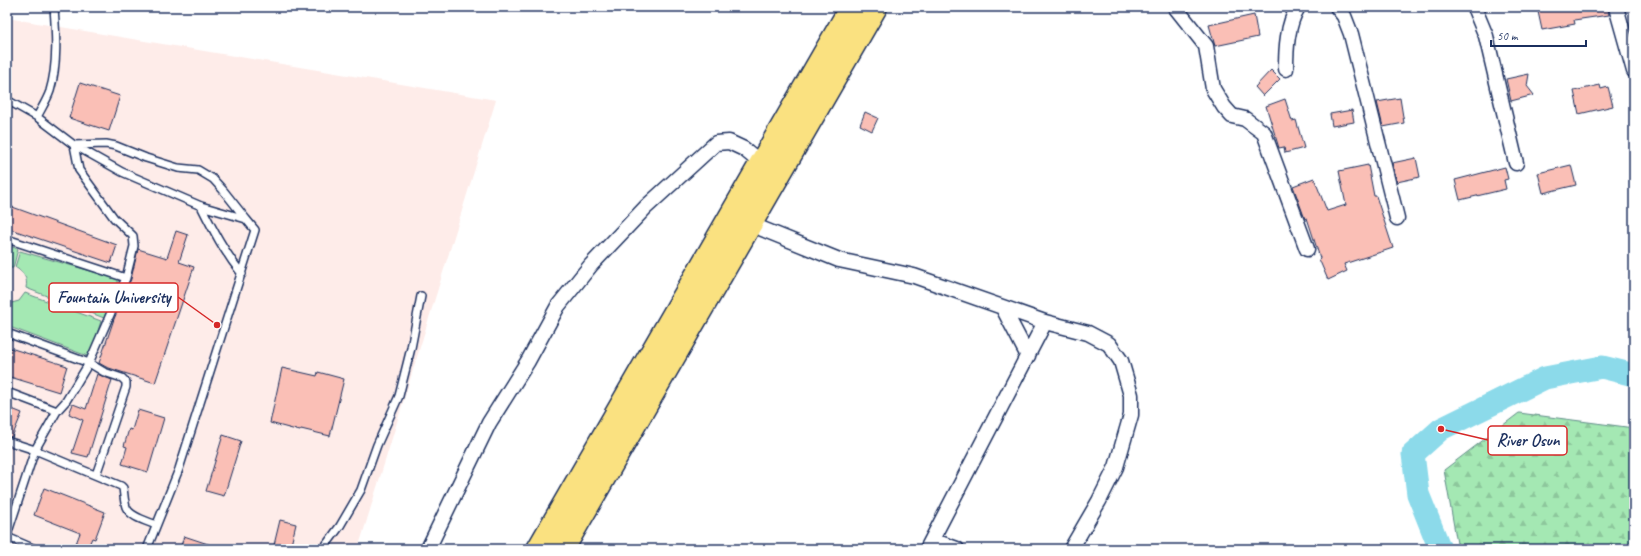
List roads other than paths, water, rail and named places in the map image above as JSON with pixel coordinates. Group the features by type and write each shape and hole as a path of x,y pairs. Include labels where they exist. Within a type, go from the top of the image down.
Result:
{"highway":[{"path":"538,549 851,7"},
{"path":"563,549 876,7"}],"street":[{"path":"1175,7 1206,46 1213,90 1224,107 1232,116 1245,119 1264,133 1307,249"},
{"path":"1286,70 1288,34 1298,7"},
{"path":"1338,7 1344,16 1351,34 1397,218"},
{"path":"1474,7 1486,36 1516,163"},
{"path":"1616,7 1634,71"},
{"path":"430,548 489,423 528,361 558,306 591,265 646,207 716,143 730,142 744,149 761,162"},
{"path":"750,224 839,260 914,276 1044,322 1088,333 1109,344 1121,361 1131,395 1131,415 1116,467 1099,502 1070,549"},
{"path":"1003,308 1028,356"},
{"path":"957,549 929,544 1028,356 1044,322"}],"lane":[{"path":"37,117 49,93 55,70 56,41 54,7"},
{"path":"7,100 37,117 74,145 122,172 201,206 246,218"},
{"path":"74,145 111,145 172,166 198,170 213,179 218,184 255,230 179,469 147,549"},
{"path":"35,549 7,536 35,450 57,411 66,401 89,363 126,278 134,246 133,236 114,218 79,170 74,145"},
{"path":"201,206 212,229 228,256 242,274"},
{"path":"7,239 126,278"},
{"path":"322,549 340,526 362,490 377,445 399,396 411,348 421,296"},
{"path":"7,333 89,363 104,372 122,378 126,382 126,387 96,475"},
{"path":"7,392 57,411"},
{"path":"7,441 35,450 122,486 126,508 128,511 156,525"}],"waterway":[{"path":"1440,549 1418,494 1413,454 1441,429 1545,378 1602,367 1634,375"}],"place":[{"name":"Fountain University","path":"217,325"},
{"name":"River Osun","path":"1441,429"}]}
